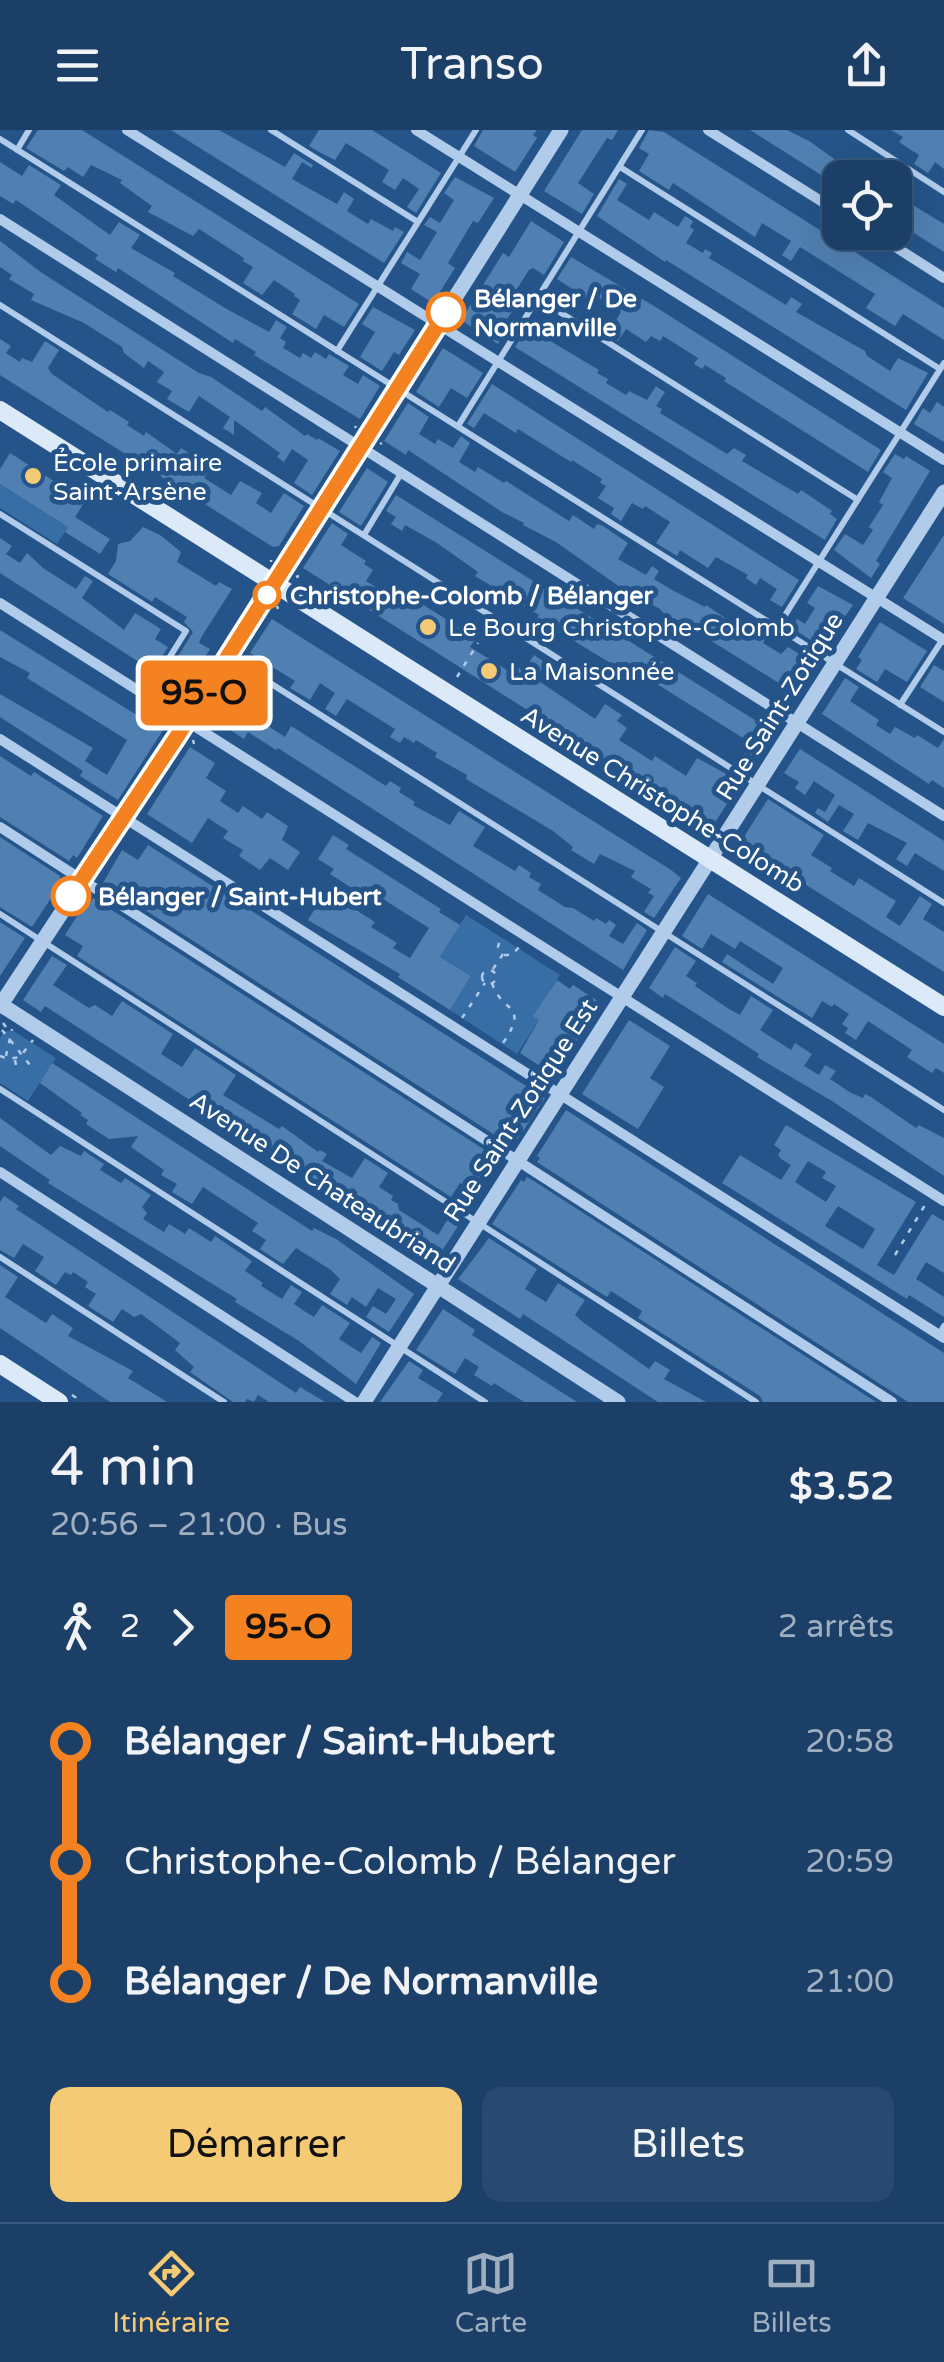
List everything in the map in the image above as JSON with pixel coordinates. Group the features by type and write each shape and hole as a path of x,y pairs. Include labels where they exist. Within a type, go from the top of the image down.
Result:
{"main road":[{"name":"Avenue Christophe-Colomb","path":"0,410 944,1007"},
{"path":"0,1364 59,1402"}],"street":[{"path":"127,130 944,639"},
{"path":"416,130 944,460"},
{"path":"0,1005 124,819 562,130"},
{"path":"708,130 822,202"},
{"path":"0,218 944,816"},
{"path":"900,250 944,278"},
{"name":"Rue Saint-Zotique","path":"623,997 944,492"},
{"path":"0,603 944,1202"},
{"path":"0,740 942,1333"},
{"path":"0,827 892,1402"},
{"name":"Rue Saint-Zotique Est","path":"364,1402 623,997"},
{"name":"Avenue De Chateaubriand","path":"0,1005 618,1402"},
{"path":"0,1172 355,1402"}],"lane":[{"path":"17,150 29,130"},
{"path":"271,130 418,222"},
{"path":"337,351 476,130"},
{"path":"458,427 642,130"},
{"path":"848,130 944,192"},
{"path":"0,139 944,732"},
{"path":"620,167 942,366 777,628"},
{"path":"539,299 858,500"},
{"path":"0,305 944,903"},
{"path":"364,535 402,472"},
{"path":"0,514 186,631 146,695"},
{"path":"900,705 944,639"},
{"path":"228,656 944,1110"},
{"path":"0,914 756,1402"},
{"path":"0,1088 485,1402"},
{"path":"0,1257 224,1402"}],"path":[{"path":"457,677 478,642"},
{"path":"501,935 498,946 503,954"},
{"path":"503,954 512,955 519,947"},
{"path":"461,1019 485,983 484,972 492,970 503,954"},
{"path":"492,970 496,976 492,983"},
{"path":"485,983 492,983"},
{"path":"492,983 498,998 514,1011 514,1028 502,1045"},
{"path":"4,1027 30,1065"},
{"path":"6,1059 12,1028"},
{"path":"0,1056 22,1056 32,1040"},
{"path":"14,1059 17,1071"},
{"path":"894,1255 925,1205"}],"shaded area":[{"path":"0,484 68,527 57,544 0,508"},
{"path":"466,915 560,975 534,1015 539,1020 517,1054 450,1010 471,976 440,957"},
{"path":"12,1030 56,1058 28,1101 0,1083 0,1038"}],"building":[{"path":"38,130 82,130 359,304 344,327 324,315 316,329 292,314 300,300 295,294 274,280 262,295 243,283 253,267 244,258 199,229 193,236 148,212 152,206 120,183 122,180 91,165 83,177 68,167 64,171 26,148"},
{"path":"171,130 219,130 285,167 294,153 313,165 312,168 302,162 292,179 337,204 344,192 354,199 347,211 368,224 371,219 393,231 395,227 404,232 384,263"},
{"path":"319,130 372,130 441,173 416,213 407,207 419,189 403,178 395,190 382,182 389,170 346,143 335,160 309,146"},
{"path":"483,130 537,130 533,135 537,138 515,172 474,146"},
{"path":"582,130 618,130 612,140 607,138 578,183 594,194 582,214 544,191"},
{"path":"649,130 664,132 822,231 822,250 852,250 944,308 944,340 903,314 895,326 866,308 875,294 800,247 791,261 782,255 791,241 762,223 755,237 673,183 669,190 639,171 649,154 639,148"},
{"path":"750,130 787,130 809,141 836,160 822,160 822,176"},
{"path":"891,130 944,130 944,169 935,162 928,173 914,164 919,155 899,142 903,137"},
{"path":"0,162 22,176 29,165 61,185 54,195 110,235 119,222 140,235 131,248 225,308 269,332 276,320 287,327 280,338 286,342 283,348 300,358 303,353 311,358 315,352 326,359 329,354 349,366 343,375 358,384 363,375 380,386 360,419 118,268 116,272 95,259 98,255 16,200 13,204 0,196"},
{"path":"455,177 494,198 478,223 473,221 448,263 455,268 433,303 411,289 420,274 401,263 407,252 420,260 437,232 424,225 430,217 440,223 454,200 444,193"},
{"path":"619,179 627,184 617,200 649,220 654,212 678,227 685,216 693,221 690,227 694,230 686,243 703,253 705,249 712,253 709,258 786,305 791,297 802,304 796,312 865,351 890,371 898,358 928,373 906,410 597,216"},
{"path":"912,204 944,224 944,252 912,232"},
{"path":"531,221 564,242 544,275 533,268 529,270 509,301 516,306 499,330 505,333 498,344 461,320 503,253 509,257"},
{"path":"0,241 42,273 199,373 262,411 265,407 305,436 318,438 340,451 312,495 294,483 308,460 292,449 284,462 277,457 280,453 234,420 234,435 223,428 230,417 199,396 189,412 167,399 172,391 157,382 164,372 148,361 144,368 122,347 84,323 31,300 34,294 9,279 12,275 0,267"},
{"path":"571,257 881,450 868,472 724,381 726,378 705,365 702,369 694,364 698,358 663,336 660,341 651,336 646,342 626,329 618,341 608,334 621,312 590,292 586,298 557,279"},
{"path":"373,307 415,330 399,355 394,352 382,371 360,357 375,332 362,324"},
{"path":"530,324 599,370 597,373 608,379 606,383 626,395 629,391 647,400 656,386 665,392 656,406 662,409 660,413 727,454 734,448 746,455 742,461 798,494 801,490 832,511 830,514 837,519 825,540 515,347"},
{"path":"0,339 11,346 6,353 20,362 22,358 32,362 45,341 59,350 48,368 52,374 129,422 127,425 144,436 146,432 177,454 181,448 193,456 190,460 208,472 204,478 231,495 240,481 262,493 256,503 271,513 284,493 304,506 279,546 273,547 0,375"},
{"path":"443,348 483,373 467,398 451,388 439,407 416,392"},
{"path":"492,384 799,580 782,607 770,600 777,589 760,578 756,585 746,578 748,575 716,557 708,568 680,550 677,556 656,543 670,522 645,506 643,509 632,503 621,521 611,514 614,508 598,498 606,486 600,483 602,479 572,460 484,413 474,428 467,424"},
{"path":"937,402 944,407 944,442 914,424 923,408 930,413"},
{"path":"408,403 429,417 419,434 435,444 438,439 453,448 461,436 470,443 459,462 475,472 478,467 506,481 569,521 573,515 594,529 597,524 603,526 628,543 618,559 646,575 652,566 659,571 654,579 672,590 706,605 747,633 751,626 767,636 763,643 781,654 788,647 816,664 794,697 777,686 779,683 681,622 679,625 668,619 660,609 617,585 556,542 502,512 408,450 406,455 384,441"},
{"path":"10,453 85,501 75,517 110,539 100,554 65,532 68,527 0,484 0,469"},
{"path":"895,454 904,459 906,456 930,471 876,561 880,564 871,578 834,550 845,534 863,545 873,530 869,527 883,505 879,502 892,478 883,472"},
{"path":"367,468 388,482 361,526 339,512"},
{"path":"396,495 774,732 748,771 738,764 751,743 625,664 622,670 559,632 554,640 540,631 536,637 529,632 539,615 475,576 478,572 437,543 405,525 402,531 391,524 396,517 386,511"},
{"path":"332,523 348,534 341,545 373,570 366,581 392,597 398,589 476,638 470,647 515,675 519,668 524,671 534,655 546,663 536,679 595,719 605,704 622,715 617,721 627,728 619,740 652,761 655,756 686,776 697,758 741,782 712,827 303,568"},
{"path":"143,527 181,552 177,562 216,586 219,582 232,589 202,636 199,643 210,649 188,683 172,666 193,632 184,622 187,617 155,597 152,602 108,574 116,561 118,544 130,541"},
{"path":"944,535 944,624 903,598"},
{"path":"0,538 12,546 6,554 20,563 27,553 76,589 85,576 93,581 82,598 124,630 135,613 161,629 155,639 168,647 153,671 0,573"},
{"path":"818,586 853,605 823,648 792,628 797,619 805,624 815,608 807,603"},
{"path":"272,619 671,870 681,878 654,918 644,912 654,896 648,893 651,889 631,877 635,871 600,854 594,864 571,850 573,847 553,831 466,779 467,775 435,757 437,753 416,740 414,743 404,737 400,743 390,737 395,729 347,699 336,716 325,709 335,693 320,683 310,700 290,688 295,681 250,653"},
{"path":"880,622 927,651 907,682 885,669 877,682 856,669 862,660 858,657"},
{"path":"0,630 143,719 146,715 165,727 118,800 80,776 83,771 0,717 0,694 93,748 85,761 107,775 127,740 27,678 30,673 0,657"},
{"path":"934,665 944,671 944,702 920,687"},
{"path":"239,671 259,684 243,710 285,737 291,726 386,786 390,781 415,802 413,805 450,825 459,811 485,827 473,846 515,871 519,865 541,884 538,890 565,907 594,921 596,918 606,924 609,920 616,925 609,936 623,944 637,923 647,930 623,970 278,748 248,732 244,739 212,718"},
{"path":"845,678 859,687 850,701 879,720 876,725 890,734 895,727 938,748 944,739 944,788 932,780 929,784 822,714"},
{"path":"190,747 215,763 206,778 226,791 220,801 238,813 243,806 262,819 267,812 288,826 282,840 300,852 288,870 270,858 260,870 239,856 243,850 223,838 228,831 208,818 192,843 147,814"},
{"path":"800,749 944,841 944,871 915,853 907,866 896,859 907,843 868,823 858,840 843,831 854,814 839,805 828,822 815,813 818,808 825,812 835,795 814,781 805,795 795,788 799,782 784,773"},
{"path":"0,756 31,776 34,772 103,816 77,858 73,855 69,861 0,817"},
{"path":"768,799 824,835 811,855 832,868 830,871 854,886 859,878 896,901 886,917 900,926 920,896 932,904 923,919 944,932 944,972 740,843"},
{"path":"333,835 349,845 346,849 460,925 440,957 471,976 450,1010 398,977 400,974 308,920 326,891 375,922 371,927 397,943 393,948 410,958 429,928 362,886 358,892 330,874 334,869 318,859"},
{"path":"0,837 60,876 59,886 32,927 0,907"},
{"path":"148,845 545,1098 517,1140 513,1138 509,1144 103,883 122,850 138,860"},
{"path":"708,894 944,1044 944,1073 936,1068 932,1073 907,1057 912,1050 868,1021 856,1040 845,1033 848,1028 842,1024 849,1014 834,1004 832,1007 822,1001 812,1018 722,962 727,954 773,984 783,968 740,941 735,949 711,934 702,949 682,936"},
{"path":"93,898 499,1159 477,1194 460,1183 451,1197 77,956 83,946 65,935 86,902 89,904"},
{"path":"0,922 25,938 0,976"},
{"path":"675,947 696,961 686,976 729,1009 740,1015 751,996 773,1010 760,1030 791,1050 795,1043 812,1054 804,1066 819,1075 825,1065 836,1071 830,1079 851,1093 863,1098 865,1094 916,1128 919,1125 944,1138 944,1176 832,1101 757,1057 759,1054 736,1039 649,988"},
{"path":"52,956 67,965 53,985 89,1008 95,1005 112,1016 122,1001 173,1034 161,1054 182,1067 195,1048 236,1075 223,1095 327,1154 322,1161 352,1178 365,1158 388,1173 379,1187 393,1196 391,1200 399,1210 438,1235 451,1214 462,1220 436,1260 45,1006 41,1012 23,1000"},
{"path":"557,980 601,1003 555,1076 520,1053 539,1020 533,1016"},
{"path":"629,1020 670,1046 650,1078 664,1087 638,1129 582,1094"},
{"path":"52,1063 312,1231 314,1228 336,1239 414,1294 389,1332 366,1317 373,1306 386,1314 396,1299 378,1288 366,1307 352,1297 347,1305 330,1294 340,1279 331,1270 296,1248 283,1264 260,1249 266,1240 252,1231 258,1223 203,1187 192,1204 172,1192 177,1184 161,1175 164,1170 131,1147 138,1136 109,1139 86,1124 88,1120 82,1113 40,1083"},
{"path":"566,1110 944,1353 944,1402 908,1402 537,1162"},
{"path":"0,1118 51,1155 60,1146 81,1156 84,1151 104,1164 100,1170 121,1183 125,1178 151,1195 142,1207 147,1213 143,1219 164,1232 169,1224 185,1234 189,1228 211,1242 215,1236 252,1261 245,1271 263,1283 261,1286 282,1299 291,1285 302,1292 294,1304 304,1311 314,1317 322,1305 350,1323 339,1339 361,1353 372,1337 381,1343 356,1384 299,1341 235,1302 237,1299 48,1183 50,1180 0,1146"},
{"path":"786,1125 916,1202 877,1265 894,1275 932,1214 944,1221 944,1273 926,1262 916,1279 944,1297 944,1317 909,1295 907,1299 722,1183 740,1155 781,1180 791,1165 781,1159 781,1150 774,1145","holes":["808,1161 826,1172 822,1178 836,1186 826,1202 795,1182","838,1206 875,1229 863,1249 825,1226"]},
{"path":"527,1177 876,1402 763,1402 760,1396 638,1318 642,1311 611,1291 607,1297 492,1224 521,1180 524,1182"},
{"path":"4,1196 19,1206 16,1209 296,1393 300,1387 325,1402 269,1402 258,1395 254,1402 233,1402 190,1372 194,1367 175,1350 180,1343 141,1314 134,1317 122,1309 113,1322 88,1306 96,1294 85,1287 88,1282 73,1272 65,1272 56,1285 35,1271 44,1257 23,1244 14,1258 0,1250 0,1202"},
{"path":"489,1238 537,1269 525,1289 546,1302 558,1283 585,1300 575,1315 584,1323 649,1369 655,1361 670,1370 664,1379 706,1402 658,1402 523,1314 520,1319 458,1279"},
{"path":"0,1265 18,1277 5,1297 46,1323 52,1314 73,1328 68,1336 133,1371 128,1378 167,1402 110,1402 0,1328"},
{"path":"443,1309 475,1330 472,1335 577,1402 524,1402 474,1375 479,1367 465,1358 455,1374 416,1350"},
{"path":"409,1361 423,1370 418,1378 443,1393 437,1402 380,1402"}],"bus line":[{"name":"95-O","path":"71,896 178,735 446,312"}],"place":[{"name":"Bélanger / De Normanville","path":"446,312"},
{"name":"École primaire Saint-Arsène","path":"33,476"},
{"name":"Christophe-Colomb / Bélanger","path":"267,595"},
{"name":"Le Bourg Christophe-Colomb","path":"428,627"},
{"name":"La Maisonnée","path":"489,671"},
{"name":"Bélanger / Saint-Hubert","path":"71,896"}]}
